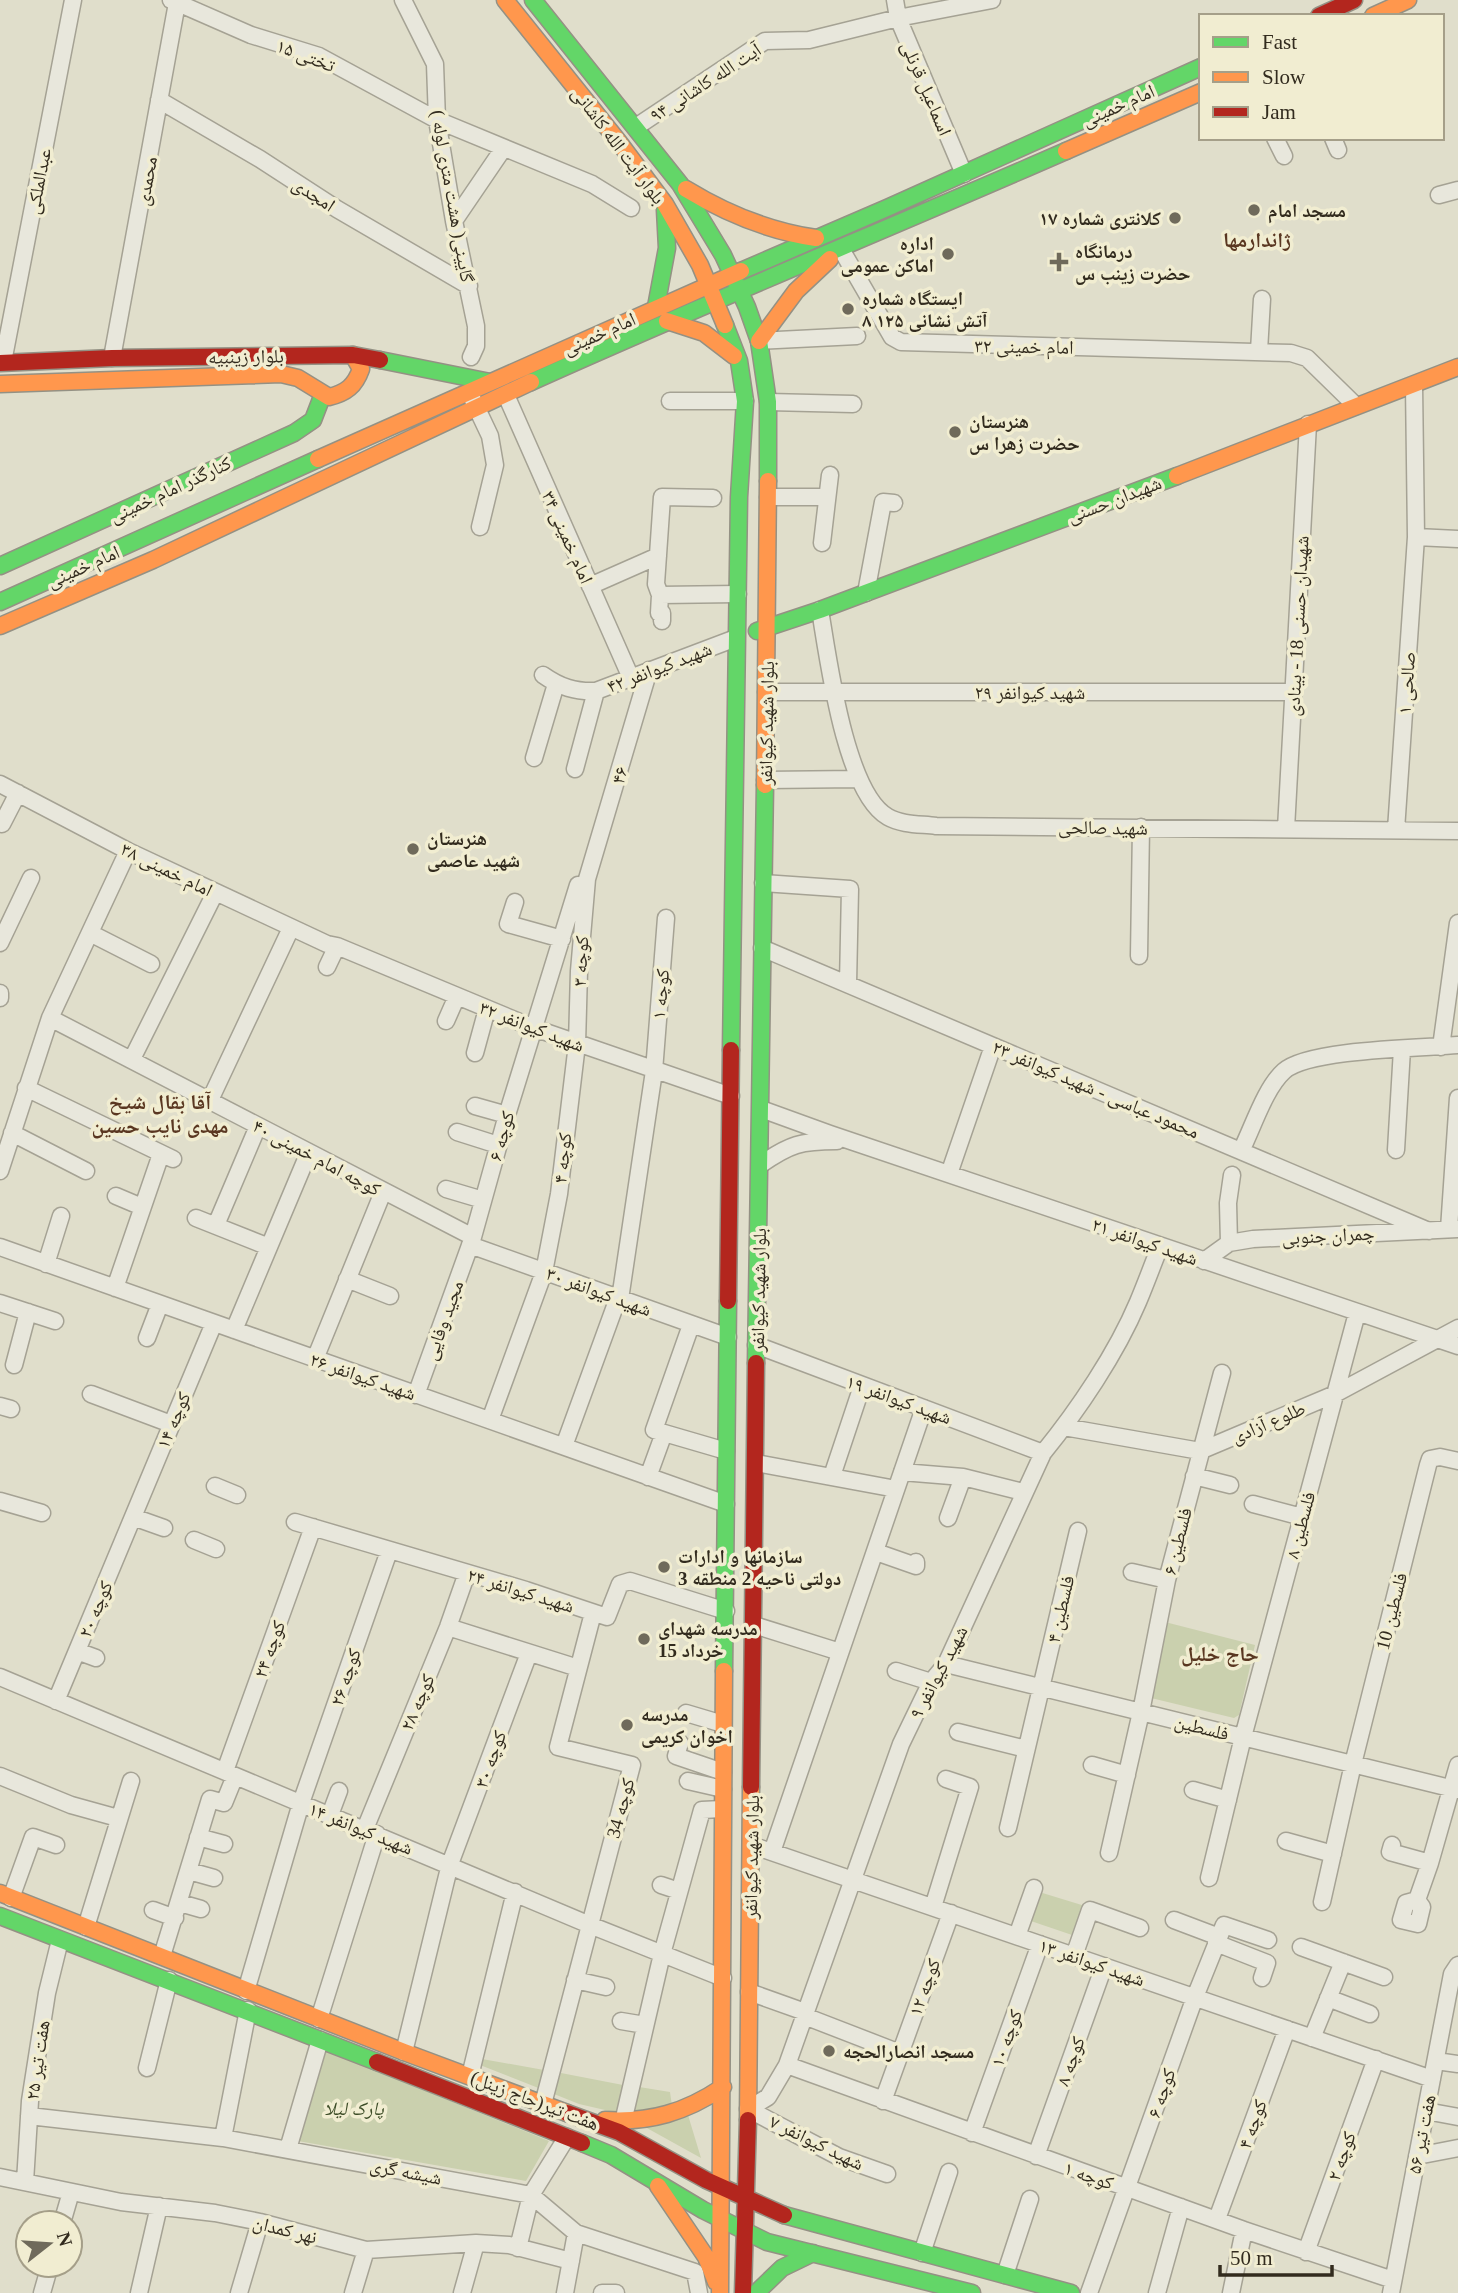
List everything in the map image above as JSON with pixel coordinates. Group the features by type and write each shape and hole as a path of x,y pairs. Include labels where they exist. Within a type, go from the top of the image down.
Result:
{"main road":[{"name":"بلوار آیت الله کاشانی","path":"505,0 665,204 700,265 715,301"},
{"name":"بلوار آیت الله کاشانی","path":"533,0 680,184 723,255 740,291"},
{"path":"1323,14 1354,0"},
{"path":"1377,14 1408,0"},
{"name":"امام خمینی","path":"0,603 656,307 1199,69"},
{"name":"امام خمینی","path":"0,626 153,559 476,407 667,321 1199,93"},
{"path":"680,184 720,211 750,223 794,236 816,238"},
{"path":"656,307 667,248 665,204"},
{"path":"759,341 796,291 841,248"},
{"name":"بلوار شهید کیوانفر","path":"740,291 759,341 768,402 768,626 756,1345 748,2109 743,2293"},
{"name":"بلوار شهید کیوانفر","path":"715,301 739,361 745,401 739,498 736,638 723,1724 720,2293"},
{"path":"667,321 692,327 717,339 739,361"},
{"name":"بلوار زینبیه","path":"2,363 112,358 353,355 490,382"},
{"path":"323,394 329,397 344,394 356,384 360,369 353,355"},
{"name":"شهیدان حسنی","path":"736,638 820,610 1123,497 1458,368"},
{"name":"بلوار زینبیه","path":"0,384 281,374 298,378 323,394"},
{"name":"کنارگذر امام خمینی","path":"0,566 294,433 313,420 323,394"},
{"name":"هفت تیر(حاج زینل)","path":"5,1896 404,2052 580,2118 621,2127 721,2187 774,2212 1072,2293"},
{"name":"هفت تیر(حاج زینل)","path":"0,1916 248,2010 611,2155 767,2242 972,2293"},
{"path":"611,2155 621,2146 621,2127 676,2113 700,2103 723,2087"},
{"path":"654,2180 706,2257 720,2293"},
{"path":"757,2293 772,2273 813,2253"}],"street":[{"name":"عبدالملکی","path":"2,363 73,0"},
{"name":"گایینی( هشت متری لوله )","path":"403,0 435,64 437,120 454,221 477,326 476,346 471,357"},
{"name":"اسماعیل قرنلی","path":"894,0 898,18 964,174"},
{"name":"آیت الله کاشانی ۹۴","path":"636,127 765,41 809,40 898,18 992,0"},
{"name":"تختی ۱۵","path":"174,1 251,35 319,56 437,120 592,184 631,208"},
{"name":"محمدی","path":"112,358 159,100 174,1"},
{"name":"امجدی","path":"159,100 260,159 337,209 470,286"},
{"path":"1276,140 1284,156"},
{"path":"454,221 503,149"},
{"path":"1439,195 1458,190"},
{"name":"امام خمینی ۳۲","path":"841,248 892,337 901,342 1260,351"},
{"path":"1262,299 1260,351 1307,358 1356,406"},
{"path":"759,341 857,336"},
{"name":"صالحی ۱","path":"1396,830 1416,537 1414,385"},
{"path":"468,392 489,436 495,465 480,527"},
{"name":"امام خمینی ۳۴","path":"506,395 631,678"},
{"path":"670,401 745,401"},
{"path":"768,402 853,404"},
{"name":"شهیدان حسنی 18 - بینادی","path":"1286,829 1308,424"},
{"path":"822,543 830,475"},
{"path":"662,621 656,584 662,497 713,498"},
{"path":"768,497 827,497"},
{"path":"866,593 883,502 894,503"},
{"path":"1416,537 1458,539"},
{"path":"590,586 658,556"},
{"path":"660,596 738,594"},
{"name":"شهید صالحی","path":"820,610 834,692 858,779 869,800 887,817 936,826 1458,831"},
{"name":"شهید کیوانفر ۴۲","path":"534,758 550,680 579,692 596,691 736,638"},
{"name":"۴۶","path":"584,878 649,670"},
{"path":"575,769 596,691"},
{"name":"شهید کیوانفر ۲۹","path":"766,692 1293,692"},
{"path":"765,780 858,779"},
{"name":"امام خمینی ۳۸","path":"0,784 215,893 327,944 337,946"},
{"path":"2,824 18,793"},
{"path":"1139,956 1141,827"},
{"path":"0,1170 50,1017 128,851"},
{"path":"0,943 31,878"},
{"name":"کوچه ۳","path":"577,1044 579,902 584,878"},
{"path":"763,883 850,889 848,984"},
{"path":"132,1059 215,893"},
{"path":"515,902 508,924 562,939"},
{"name":"کوچه ۶","path":"471,1241 498,1144 562,939 579,902"},
{"name":"کوچه ۱","path":"654,1070 666,918"},
{"path":"1441,1046 1458,923"},
{"path":"210,1100 291,928"},
{"path":"90,933 150,964"},
{"path":"327,967 337,946"},
{"name":"شهید کیوانفر ۳۲","path":"337,946 534,1028 731,1096"},
{"name":"محمود عباسی - شهید کیوانفر ۲۳","path":"762,948 1429,1231"},
{"path":"446,1021 457,996"},
{"path":"475,1053 487,1009"},
{"name":"کوچه امام خمینی ۴۰","path":"50,1017 95,1049 132,1059 471,1241"},
{"name":"کوچه ۴","path":"544,1272 559,1194 577,1044"},
{"path":"1241,1151 1272,1086 1285,1070 1298,1062 1322,1056 1458,1045"},
{"path":"948,1174 993,1046"},
{"path":"1396,1150 1402,1049"},
{"path":"564,1446 619,1298 654,1070"},
{"path":"26,1088 167,1156 142,1208 115,1288"},
{"path":"1454,1229 1458,1098"},
{"path":"475,1106 507,1115"},
{"name":"شهید کیوانفر ۲۱","path":"761,1108 853,1142 1458,1346"},
{"path":"216,1225 258,1126"},
{"path":"457,1132 498,1144"},
{"path":"12,1133 86,1171"},
{"path":"760,1165 778,1152 807,1141 853,1142"},
{"path":"234,1331 309,1152"},
{"path":"1229,1243 1227,1203 1232,1175"},
{"path":"446,1189 483,1200"},
{"path":"314,1359 383,1192"},
{"path":"116,1196 142,1208"},
{"path":"46,1264 61,1216"},
{"path":"195,1218 269,1247"},
{"name":"چمران جنوبی","path":"1204,1261 1229,1243 1253,1239 1454,1229"},
{"name":"شهید کیوانفر ۳۰","path":"471,1241 544,1272 728,1336"},
{"name":"مجید وفایی","path":"416,1395 471,1241"},
{"name":"شهید کیوانفر ۹","path":"748,2109 768,2097 787,2065 901,1744 931,1682 946,1664 1023,1492 1043,1454 1064,1427 1107,1360 1137,1304 1160,1246"},
{"name":"شهید کیوانفر ۲۶","path":"0,1247 726,1504"},
{"path":"490,1420 544,1272"},
{"path":"347,1279 390,1296"},
{"path":"0,1303 55,1321"},
{"path":"147,1338 160,1304"},
{"path":"15,1365 28,1312"},
{"name":"فلسطین ۸","path":"1209,1878 1243,1737 1357,1312"},
{"name":"کوچه ۱۴","path":"133,1517 214,1323"},
{"path":"691,1325 653,1430 726,1451"},
{"name":"طلوع آزادی","path":"1200,1451 1335,1394 1458,1328"},
{"name":"شهید کیوانفر ۱۹","path":"756,1345 1043,1454"},
{"name":"فلسطین ۶","path":"1109,1853 1167,1580 1223,1373"},
{"path":"832,1476 862,1386"},
{"path":"91,1394 172,1423"},
{"path":"772,1852 924,1408"},
{"path":"1064,1427 1200,1451"},
{"path":"648,1477 664,1433"},
{"name":"فلسطین 10","path":"1322,1902 1353,1764 1430,1458 1458,1461"},
{"path":"756,1463 896,1489"},
{"path":"902,1472 963,1477 1023,1492"},
{"path":"1194,1476 1230,1485"},
{"path":"948,1518 963,1477"},
{"path":"215,1486 237,1495"},
{"path":"0,1501 42,1513"},
{"path":"1254,1504 1302,1517"},
{"path":"133,1517 164,1528"},
{"name":"کوچه ۲۰","path":"56,1700 133,1517"},
{"name":"شهید کیوانفر ۲۴","path":"295,1522 607,1617 620,1584 630,1581 726,1611"},
{"name":"کوچه ۲۴","path":"198,1837 210,1799 224,1802 230,1773 313,1527"},
{"name":"فلسطین ۴","path":"1008,1828 1078,1531"},
{"path":"194,1540 216,1549"},
{"name":"کوچه ۲۶","path":"246,1991 301,1803 389,1550"},
{"path":"876,1552 916,1566 916,1562"},
{"name":"کوچه ۲۸","path":"319,2019 351,1918 371,1831 467,1573"},
{"path":"1132,1573 1167,1580"},
{"path":"448,1627 578,1668 593,1613"},
{"path":"754,1625 839,1652"},
{"path":"77,1651 96,1658"},
{"name":"کوچه ۳۰","path":"404,2052 450,1864 529,1653"},
{"name":"فلسطین","path":"946,1664 1455,1789"},
{"name":"کوچه 34","path":"578,1668 558,1747 632,1765 590,1925"},
{"path":"896,1671 931,1682"},
{"name":"شهید کیوانفر ۱۴","path":"0,1677 590,1925 723,1978"},
{"path":"686,1713 723,1724"},
{"path":"958,1732 1026,1749"},
{"path":"680,1743 676,1756 723,1772"},
{"path":"1092,1765 1127,1775"},
{"path":"1416,1900 1455,1789 1458,1765"},
{"path":"0,1776 71,1805 118,1818"},
{"path":"933,1907 970,1787 946,1779"},
{"path":"86,1927 131,1781"},
{"path":"688,1781 723,1790"},
{"path":"1193,1790 1227,1800"},
{"path":"330,1815 339,1791"},
{"path":"621,2127 662,1954 702,1810 723,1809"},
{"path":"5,1896 33,1837 56,1845"},
{"path":"162,1956 198,1837 224,1844"},
{"path":"1286,1841 1333,1854"},
{"name":"شهید کیوانفر ۱۳","path":"751,1845 1432,2079"},
{"path":"1392,1845 1390,1852 1430,1863"},
{"path":"190,1864 214,1878"},
{"path":"661,1885 679,1891"},
{"path":"1017,1936 1034,1888"},
{"path":"470,2076 515,1892"},
{"path":"153,1910 201,1909"},
{"path":"1074,1956 1090,1910 1140,1927"},
{"name":"کوچه ۱۲","path":"884,2101 951,1913"},
{"path":"1174,1920 1266,1963 1262,1978"},
{"path":"543,2104 590,1925"},
{"path":"1195,1997 1224,1925 1268,1940"},
{"name":"هفت تیر ۲۵","path":"25,2182 29,2116 47,1993 60,1940"},
{"name":"کوچه ۱۰","path":"972,2133 1040,1944"},
{"path":"1301,1947 1384,1977"},
{"path":"1312,2038 1343,1962"},
{"name":"کوچه ۸","path":"1036,2156 1104,1966"},
{"name":"هفت تیر ۵۶","path":"1392,2287 1432,2079 1456,1972"},
{"path":"147,2068 169,1980"},
{"path":"575,1980 606,1987"},
{"path":"749,1992 805,2012 807,2017 900,2053"},
{"name":"کوچه ۶","path":"1089,2293 1195,1997"},
{"path":"1328,1998 1370,2014"},
{"path":"223,2138 248,2010"},
{"path":"621,2021 645,2025"},
{"name":"کوچه ۴","path":"1217,2219 1287,2029"},
{"path":"288,2149 320,2040"},
{"name":"کوچه ۲","path":"1306,2252 1376,2059"},
{"path":"1436,2061 1458,2064"},
{"name":"کوچه ۱","path":"787,2065 1217,2219 1392,2287"},
{"name":"شهید کیوانفر ۷","path":"748,2109 839,2157 887,2174"},
{"path":"1426,2111 1458,2117"},
{"name":"شیشه گری","path":"29,2116 223,2138 531,2195 576,2233"},
{"path":"519,2248 531,2195 567,2137"},
{"path":"1417,2156 1458,2148"},
{"path":"922,2253 949,2172"},
{"name":"نهر کمدان","path":"0,2177 121,2202 260,2222 366,2250 477,2243 519,2248 571,2261"},
{"path":"66,2209 71,2192"},
{"path":"1005,2275 1030,2199"},
{"path":"141,2287 159,2206"},
{"path":"1157,2293 1181,2207"},
{"path":"239,2293 260,2222"},
{"path":"1231,2293 1244,2230"},
{"path":"565,2293 576,2233 695,2272 699,2293"},
{"path":"462,2293 477,2243"},
{"path":"353,2293 366,2250"},
{"path":"602,2293 616,2293"}],"green space":[{"path":"1165,1622 1255,1645 1239,1715 1234,1718 1151,1698"},
{"path":"1036,1891 1085,1906 1075,1936 1025,1919"},
{"name":"پارک لیلا","path":"320,2048 549,2141 526,2181 298,2141"},
{"path":"482,2059 544,2070 541,2089 480,2065"},
{"path":"561,2073 623,2085 618,2113 579,2104 554,2094"},
{"path":"633,2086 670,2092 672,2106 628,2114"},
{"path":"688,2115 701,2158 645,2127"}],"traffic: fast":[{"path":"533,0 680,184 723,255 759,341 768,402 768,481"},
{"path":"741,271 1199,68"},
{"path":"531,382 1066,151"},
{"path":"656,307 667,248 665,210"},
{"path":"725,325 739,361 745,401 739,497 731,1050"},
{"path":"380,360 490,382"},
{"path":"0,566 294,433 313,420 323,394"},
{"path":"0,602 318,459"},
{"path":"757,631 820,610 1177,476"},
{"path":"756,1363 765,785"},
{"path":"724,1671 728,1301"},
{"path":"0,1916 377,2062"},
{"path":"582,2143 611,2155 703,2210 767,2242 972,2293"},
{"path":"784,2215 1071,2293"},
{"path":"756,2293 782,2268 813,2253"}],"traffic: slow":[{"path":"505,0 665,204 700,265 725,325"},
{"path":"1377,14 1408,0"},
{"path":"1066,151 1199,93"},
{"path":"686,189 748,220 781,231 816,238"},
{"path":"759,341 796,291 830,259"},
{"path":"318,459 741,271"},
{"path":"667,321 704,333 734,356"},
{"path":"0,384 281,374 298,378 329,397 345,391 356,380 361,369 353,355"},
{"path":"1177,476 1458,367"},
{"path":"0,626 153,560 531,382"},
{"path":"765,785 768,481"},
{"path":"720,2293 724,1671"},
{"path":"748,2120 751,1787"},
{"path":"0,1893 567,2113"},
{"path":"605,2120 637,2120 667,2114 695,2103 723,2087"},
{"path":"658,2186 706,2257 716,2282"}],"traffic: jam":[{"path":"1323,14 1354,0"},
{"path":"0,363 112,358 353,355 380,360"},
{"path":"728,1301 731,1050"},
{"path":"751,1787 756,1363"},
{"path":"377,2062 582,2143"},
{"path":"567,2113 619,2132 706,2180 784,2215"},
{"path":"743,2293 748,2120"}],"place":[{"name":"مسجد امام","path":"1254,210"},
{"name":"کلانتری شماره ۱۷","path":"1175,218"},
{"name":"اداره اماکن عمومی","path":"948,254"},
{"name":"درمانگاه حضرت زینب س","path":"1059,262"},
{"name":"ایستگاه شماره ۸ آتش نشانی ۱۲۵","path":"848,309"},
{"name":"هنرستان حضرت زهرا س","path":"955,432"},
{"name":"هنرستان شهید عاصمی","path":"413,849"},
{"name":"سازمانها و ادارات دولتی ناحیه 2 منطقه 3","path":"664,1567"},
{"name":"مدرسه شهدای 15 خرداد","path":"644,1639"},
{"name":"مدرسه اخوان کریمی","path":"627,1725"},
{"name":"مسجد انصارالحجه","path":"829,2051"}],"district":[{"name":"ژاندارمها","path":"1257,240"},
{"name":"آقا بقال شیخ مهدی نایب حسین","path":"160,1114"},
{"name":"حاج خلیل","path":"1220,1654"}]}
